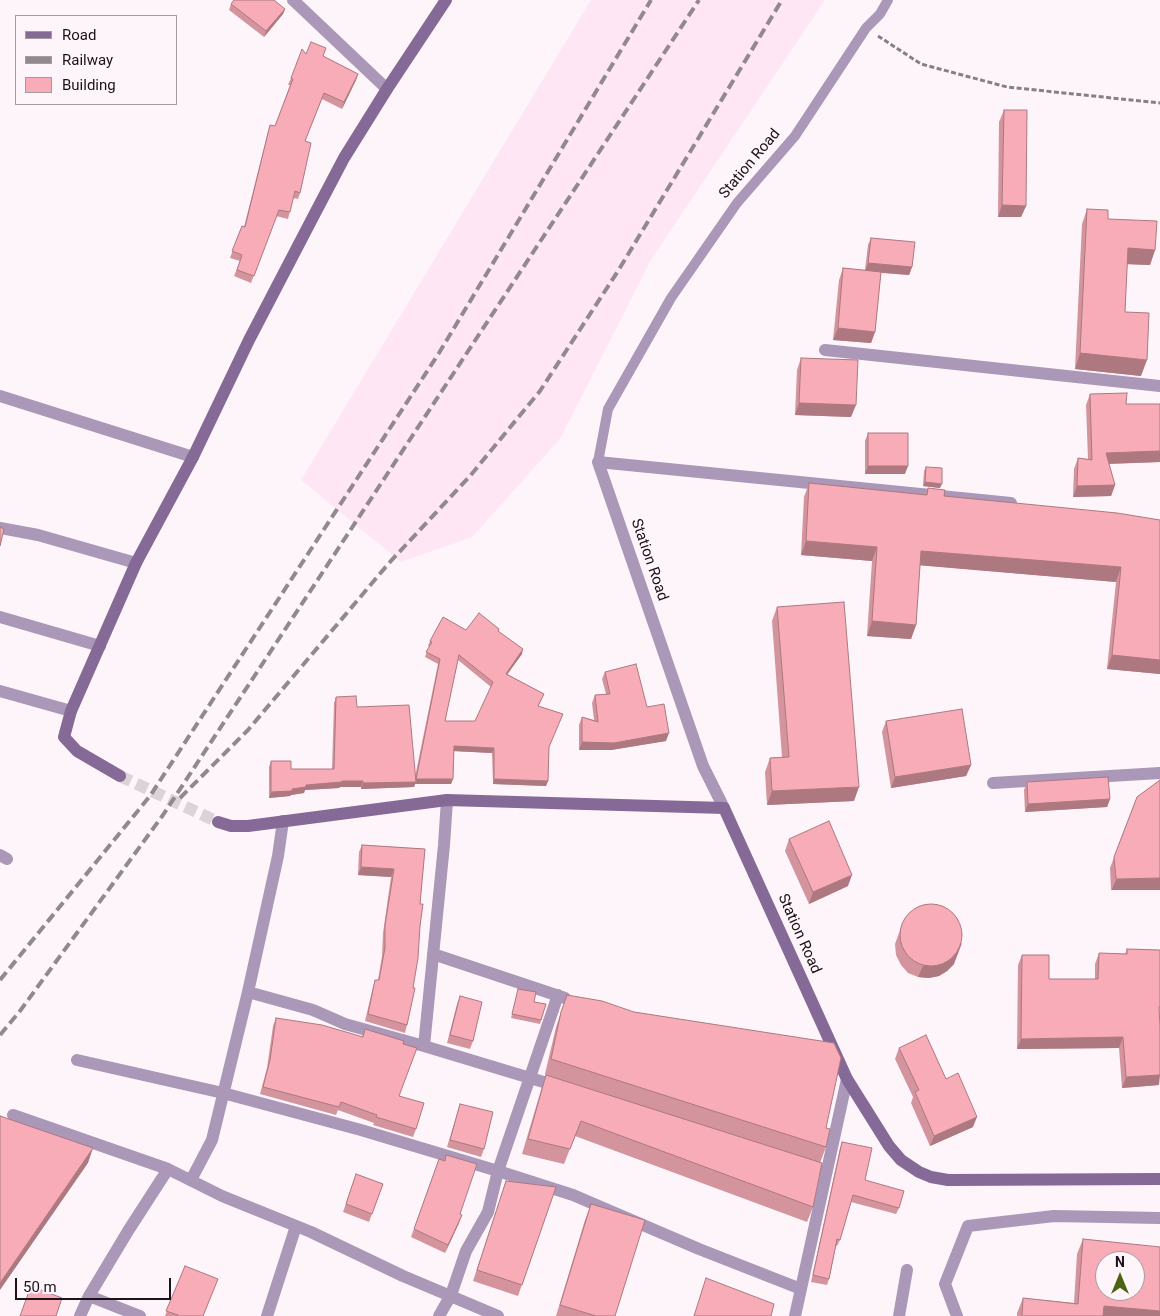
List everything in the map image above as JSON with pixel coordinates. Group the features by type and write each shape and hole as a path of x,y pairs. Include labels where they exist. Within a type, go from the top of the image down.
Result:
{"street":[{"path":"293,0 387,89"},
{"path":"120,776 77,751 64,737 71,711 136,563 193,457 249,340 344,158 446,0"},
{"path":"825,350 1160,386"},
{"path":"0,396 193,457"},
{"path":"598,462 1022,504"},
{"name":"Station Road","path":"598,462 704,766 847,1079 889,1146 901,1160 919,1172 931,1177 948,1180 1160,1179"},
{"path":"0,528 38,536 136,563"},
{"path":"0,617 100,646"},
{"path":"0,691 71,711"},
{"path":"993,783 1160,773"},
{"path":"424,1046 446,800"},
{"path":"218,822 231,826 248,826 446,800 724,808"},
{"path":"191,1180 212,1140 248,992 278,856 283,821"},
{"path":"433,954 576,1001"},
{"path":"248,992 313,1010 345,1024 567,1090"},
{"path":"439,1316 451,1295 466,1251 488,1212 498,1171 558,995"},
{"path":"815,1048 834,1051"},
{"path":"77,1060 223,1093 361,1130 498,1171 573,1195 699,1249 801,1289"},
{"path":"794,1316 847,1079"},
{"path":"13,1115 168,1169 222,1196 296,1226 402,1276 498,1316"},
{"path":"789,1161 826,1172"},
{"path":"80,1316 89,1296 128,1230 168,1169"},
{"path":"957,1316 945,1284 968,1226 1054,1216 1160,1218"},
{"path":"267,1316 296,1226"},
{"path":"899,1316 907,1270"},
{"path":"89,1296 140,1316"}],"lane":[{"name":"Station Road","path":"598,462 608,409 672,298 738,203 795,136 866,28 880,14 888,0"}],"path":[{"path":"866,28 921,64 1007,87 1160,103"}],"shaded area":[{"path":"591,0 825,0 651,260 560,439 472,537 401,562 301,480"}],"building":[{"path":"234,0 274,0 285,9 266,31 231,4"},
{"path":"311,42 326,48 323,56 358,74 344,102 324,93 305,141 311,143 300,193 295,191 290,212 279,210 254,276 237,270 242,255 232,251 242,226 245,227 270,125 275,126 302,49 306,54"},
{"path":"1004,110 1027,110 1026,206 1002,205"},
{"path":"1087,209 1108,210 1108,219 1157,221 1155,250 1128,248 1125,312 1149,313 1147,360 1080,353"},
{"path":"871,238 915,242 912,267 868,263"},
{"path":"843,268 881,272 875,332 838,328"},
{"path":"801,358 858,360 856,405 799,403"},
{"path":"1127,393 1126,404 1160,404 1160,451 1106,453 1115,485 1077,486 1078,458 1092,460 1090,394"},
{"path":"868,433 908,433 908,466 868,466"},
{"path":"926,467 942,468 942,484 925,482"},
{"path":"809,483 927,495 928,488 945,490 944,496 1117,513 1160,520 1160,660 1112,655 1121,567 921,551 916,625 872,621 877,547 806,541"},
{"path":"0,527 4,529 0,546"},
{"path":"844,602 859,787 772,791 770,758 789,757 777,607"},
{"path":"479,613 499,629 498,631 523,649 506,674 544,694 538,706 563,714 549,747 548,781 494,779 494,748 454,746 453,779 416,779 440,659 426,652 443,617 466,630","holes":["459,655 493,682 475,721 445,721"]},
{"path":"636,664 647,707 664,704 669,733 614,743 582,742 582,717 598,722 595,695 610,694 605,672"},
{"path":"356,696 357,707 409,705 416,782 363,783 363,781 342,781 306,785 306,787 292,789 292,791 271,792 271,761 291,761 291,769 334,769 336,697"},
{"path":"962,709 971,765 895,777 886,721"},
{"path":"1108,777 1110,799 1028,804 1027,782"},
{"path":"1160,780 1160,878 1116,879 1114,857 1137,797"},
{"path":"829,821 852,875 813,892 789,839"},
{"path":"362,845 425,849 420,904 423,904 413,988 415,988 407,1025 368,1014 375,980 379,980 385,948 385,925 394,869 361,867"},
{"path":"925,904 937,904 953,913 960,923 962,935 960,947 953,957 937,966 925,966 914,961 905,952 900,941 900,929 905,918 914,909"},
{"path":"1127,949 1160,950 1160,1075 1126,1077 1123,1037 1021,1039 1022,955 1049,955 1049,979 1098,979 1099,953 1127,954"},
{"path":"518,989 536,992 534,1002 546,1004 541,1020 512,1014"},
{"path":"567,995 602,1001 634,1012 834,1043 841,1058 826,1128 830,1129 826,1147 551,1059 561,1012"},
{"path":"460,996 482,1002 473,1041 450,1035"},
{"path":"276,1018 322,1025 363,1037 365,1029 404,1041 403,1044 417,1048 399,1096 424,1103 416,1129 376,1117 377,1115 341,1102 339,1107 263,1087 270,1060"},
{"path":"926,1035 946,1079 958,1073 977,1117 934,1136 915,1092 919,1090 899,1048"},
{"path":"546,1075 822,1163 813,1207 581,1121 570,1149 528,1139"},
{"path":"460,1104 493,1112 484,1149 450,1140"},
{"path":"0,1116 93,1148 0,1283"},
{"path":"842,1142 872,1148 865,1180 904,1191 899,1208 853,1195 840,1240 837,1239 829,1279 813,1275"},
{"path":"446,1155 477,1164 460,1214 462,1215 448,1245 414,1229 439,1159 445,1161"},
{"path":"356,1174 383,1184 372,1214 346,1204"},
{"path":"506,1181 556,1187 522,1285 477,1270"},
{"path":"591,1204 645,1220 615,1316 596,1316 560,1305"},
{"path":"1083,1239 1160,1247 1160,1311 1104,1306 1103,1316 1022,1316 1023,1298 1078,1304"},
{"path":"185,1266 218,1279 203,1316 178,1316 166,1311"},
{"path":"706,1278 774,1304 771,1316 694,1316"},
{"path":"31,1286 62,1298 56,1316 20,1316"}],"tunnel":[{"path":"120,776 218,822"}],"railway":[{"path":"0,980 150,796 439,353 651,0"},
{"path":"0,1035 20,1011 163,815 699,0"},
{"path":"180,798 248,730 389,563 470,476 540,391 618,271 782,0"}]}
